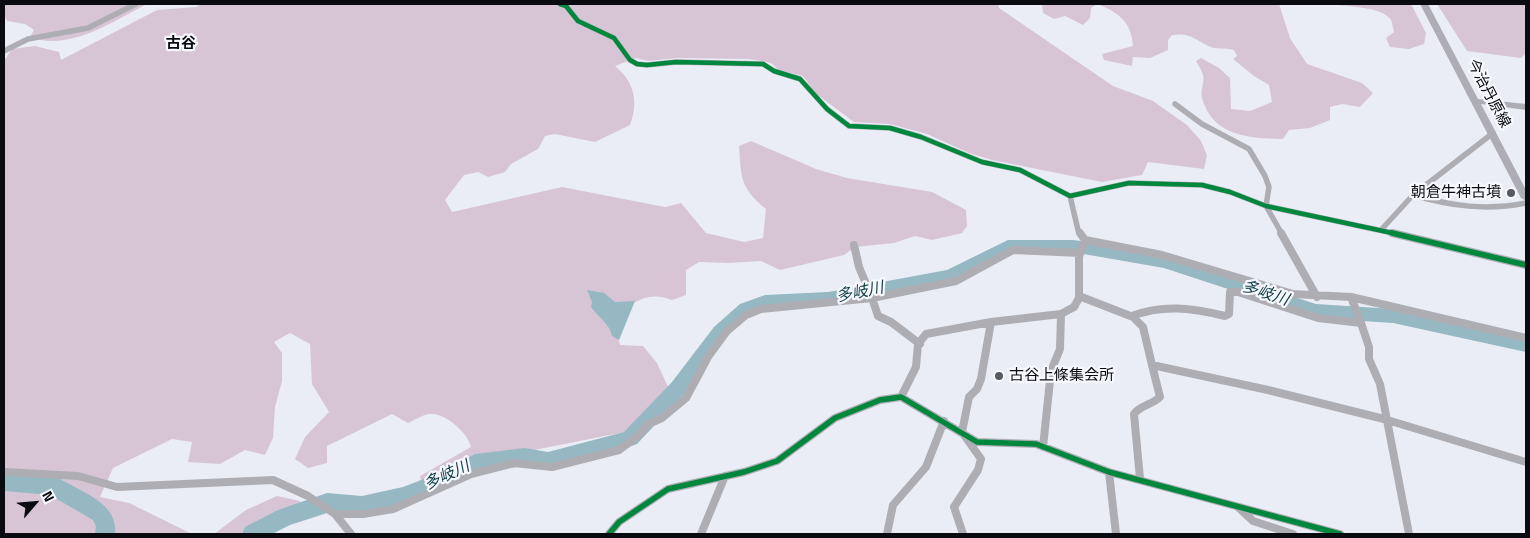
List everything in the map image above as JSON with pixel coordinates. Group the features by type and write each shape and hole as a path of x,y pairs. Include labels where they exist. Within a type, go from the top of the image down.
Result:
{"main road":[{"name":"今治丹原線","path":"1424,4 1526,198"},
{"path":"1475,101 1526,107"}],"street":[{"path":"4,51 30,38 96,26 136,4"},
{"path":"560,4 566,6 578,20 614,38 630,60 637,64 647,65 676,62 763,64 774,71 800,79 827,109 850,126 890,128 921,137 982,162 1020,170 1070,196 1130,183 1202,186 1230,192 1266,206 1381,230 1526,265"},
{"path":"1175,104 1202,124 1249,148 1269,187 1266,206 1317,297"},
{"path":"1381,230 1414,195 1443,170 1493,133"},
{"path":"1414,195 1448,205 1502,209 1526,203"},
{"path":"901,397 917,363 916,352 920,339 926,334 991,322 1061,314 1074,307 1079,296 1080,253 1084,241 1078,230 1070,196"},
{"path":"1084,241 1162,255 1293,294 1317,297 1351,297 1526,338"},
{"path":"854,245 859,267 878,316 891,322 920,344"},
{"path":"335,514 362,514 392,509 471,474 514,463 552,467 619,450 639,435 648,424 662,418 686,398 708,357 727,331 746,315 761,309 872,297 956,281 1014,250 1080,253"},
{"path":"1132,316 1143,311 1181,307 1224,316 1229,314 1230,292 1238,292 1318,318 1361,323"},
{"path":"1079,296 1132,316 1143,327 1160,397 1156,401 1136,409 1134,414 1140,479"},
{"path":"1351,297 1369,347 1369,358 1380,384 1409,534"},
{"path":"1043,447 1051,371 1060,349 1061,314"},
{"path":"963,534 954,507 978,470 981,459 962,432 969,396 977,389 981,378 991,322"},
{"path":"1152,365 1268,390 1386,420 1526,462"},
{"path":"613,533 619,522 668,489 725,476 777,461 835,418 880,400 901,397 977,442 1036,444 1109,472 1340,534"},
{"path":"887,534 894,505 926,467 944,421"},
{"path":"4,472 78,476 116,487 273,480 308,496 335,514 351,534"},
{"path":"1109,472 1116,534"},
{"path":"701,534 725,476"},
{"path":"1236,506 1253,521 1293,534"}],"shaded area":[{"path":"4,4 147,4 90,33 60,41 45,41 30,37 34,30 25,24 7,21 4,15"},
{"path":"201,4 998,4 999,8 1113,86 1153,101 1187,125 1201,141 1207,155 1204,169 1148,162 1142,175 1102,182 992,160 969,153 927,134 890,124 854,122 815,93 803,76 779,70 771,63 749,59 677,58 648,61 636,58 615,66 627,78 633,92 634,108 630,125 595,142 555,134 545,136 538,149 511,164 505,172 488,177 478,172 464,175 445,200 452,212 562,187 665,207 681,203 706,233 744,242 763,238 766,209 751,195 744,181 740,166 739,146 751,141 816,169 847,178 932,192 966,210 967,226 962,233 932,240 915,236 894,243 855,247 844,255 780,270 761,261 699,262 686,270 686,295 672,300 649,297 626,307 617,333 620,345 643,346 657,363 669,389 630,431 529,451 477,458 422,486 420,476 471,447 461,430 449,420 436,415 425,415 408,423 392,414 327,446 327,463 308,468 295,459 305,437 329,412 312,384 310,344 290,333 274,342 282,353 282,381 275,407 273,438 265,455 245,450 220,464 188,462 192,442 172,439 113,468 100,497 129,503 192,534 4,534 4,61 12,49 35,46 59,52 61,60 157,10 196,7"},
{"path":"1042,4 1097,4 1091,8 1090,18 1083,25 1065,16 1054,19 1043,13"},
{"path":"1097,4 1279,4 1290,38 1307,64 1362,83 1373,93 1360,107 1342,104 1330,107 1330,120 1310,128 1289,130 1283,139 1258,138 1234,133 1223,128 1207,111 1202,98 1203,75 1196,61 1201,58 1219,68 1230,78 1231,109 1250,111 1272,102 1269,85 1233,59 1237,56 1234,50 1214,48 1190,36 1179,34 1172,35 1168,40 1168,50 1150,58 1133,57 1132,66 1104,60 1102,54 1133,46 1132,38 1127,24 1117,14"},
{"path":"1331,4 1411,4 1426,33 1424,44 1409,49 1390,47 1386,38 1394,32 1391,20 1386,15 1364,8"},
{"path":"1437,4 1526,4 1526,53 1521,58 1467,51"},
{"path":"277,496 300,501 299,507 264,522 243,534 214,534 246,510"}],"water":[{"path":"587,290 604,293 615,302 635,301 619,340 612,336 606,324 591,307 592,302"}],"waterway":[{"name":"多岐川","path":"252,534 285,517 327,503 362,506 403,496 449,478 475,463 525,457 548,461 630,438 678,388 720,332 746,309 765,302 828,299 950,276 1008,246 1072,246 1091,248 1164,262 1316,311 1393,316 1526,345"},
{"name":"多岐川","path":"4,482 53,486 100,513 106,526 105,534"}],"cycle path":[{"path":"560,4 566,6 578,21 614,38 630,60 637,64 647,65 676,62 763,64 774,71 800,79 827,109 849,126 890,128 921,137 982,162 1020,170 1070,196 1129,183 1202,185 1230,192 1266,206 1381,230 1526,265"},
{"path":"609,534 619,522 668,489 744,472 777,461 835,418 880,400 901,397 977,442 1036,444 1109,472 1340,534"}],"place":[{"name":"朝倉牛神古墳","path":"1511,193"},
{"name":"古谷上條集会所","path":"999,376"}],"district":[{"name":"古谷","path":"181,44"}]}
